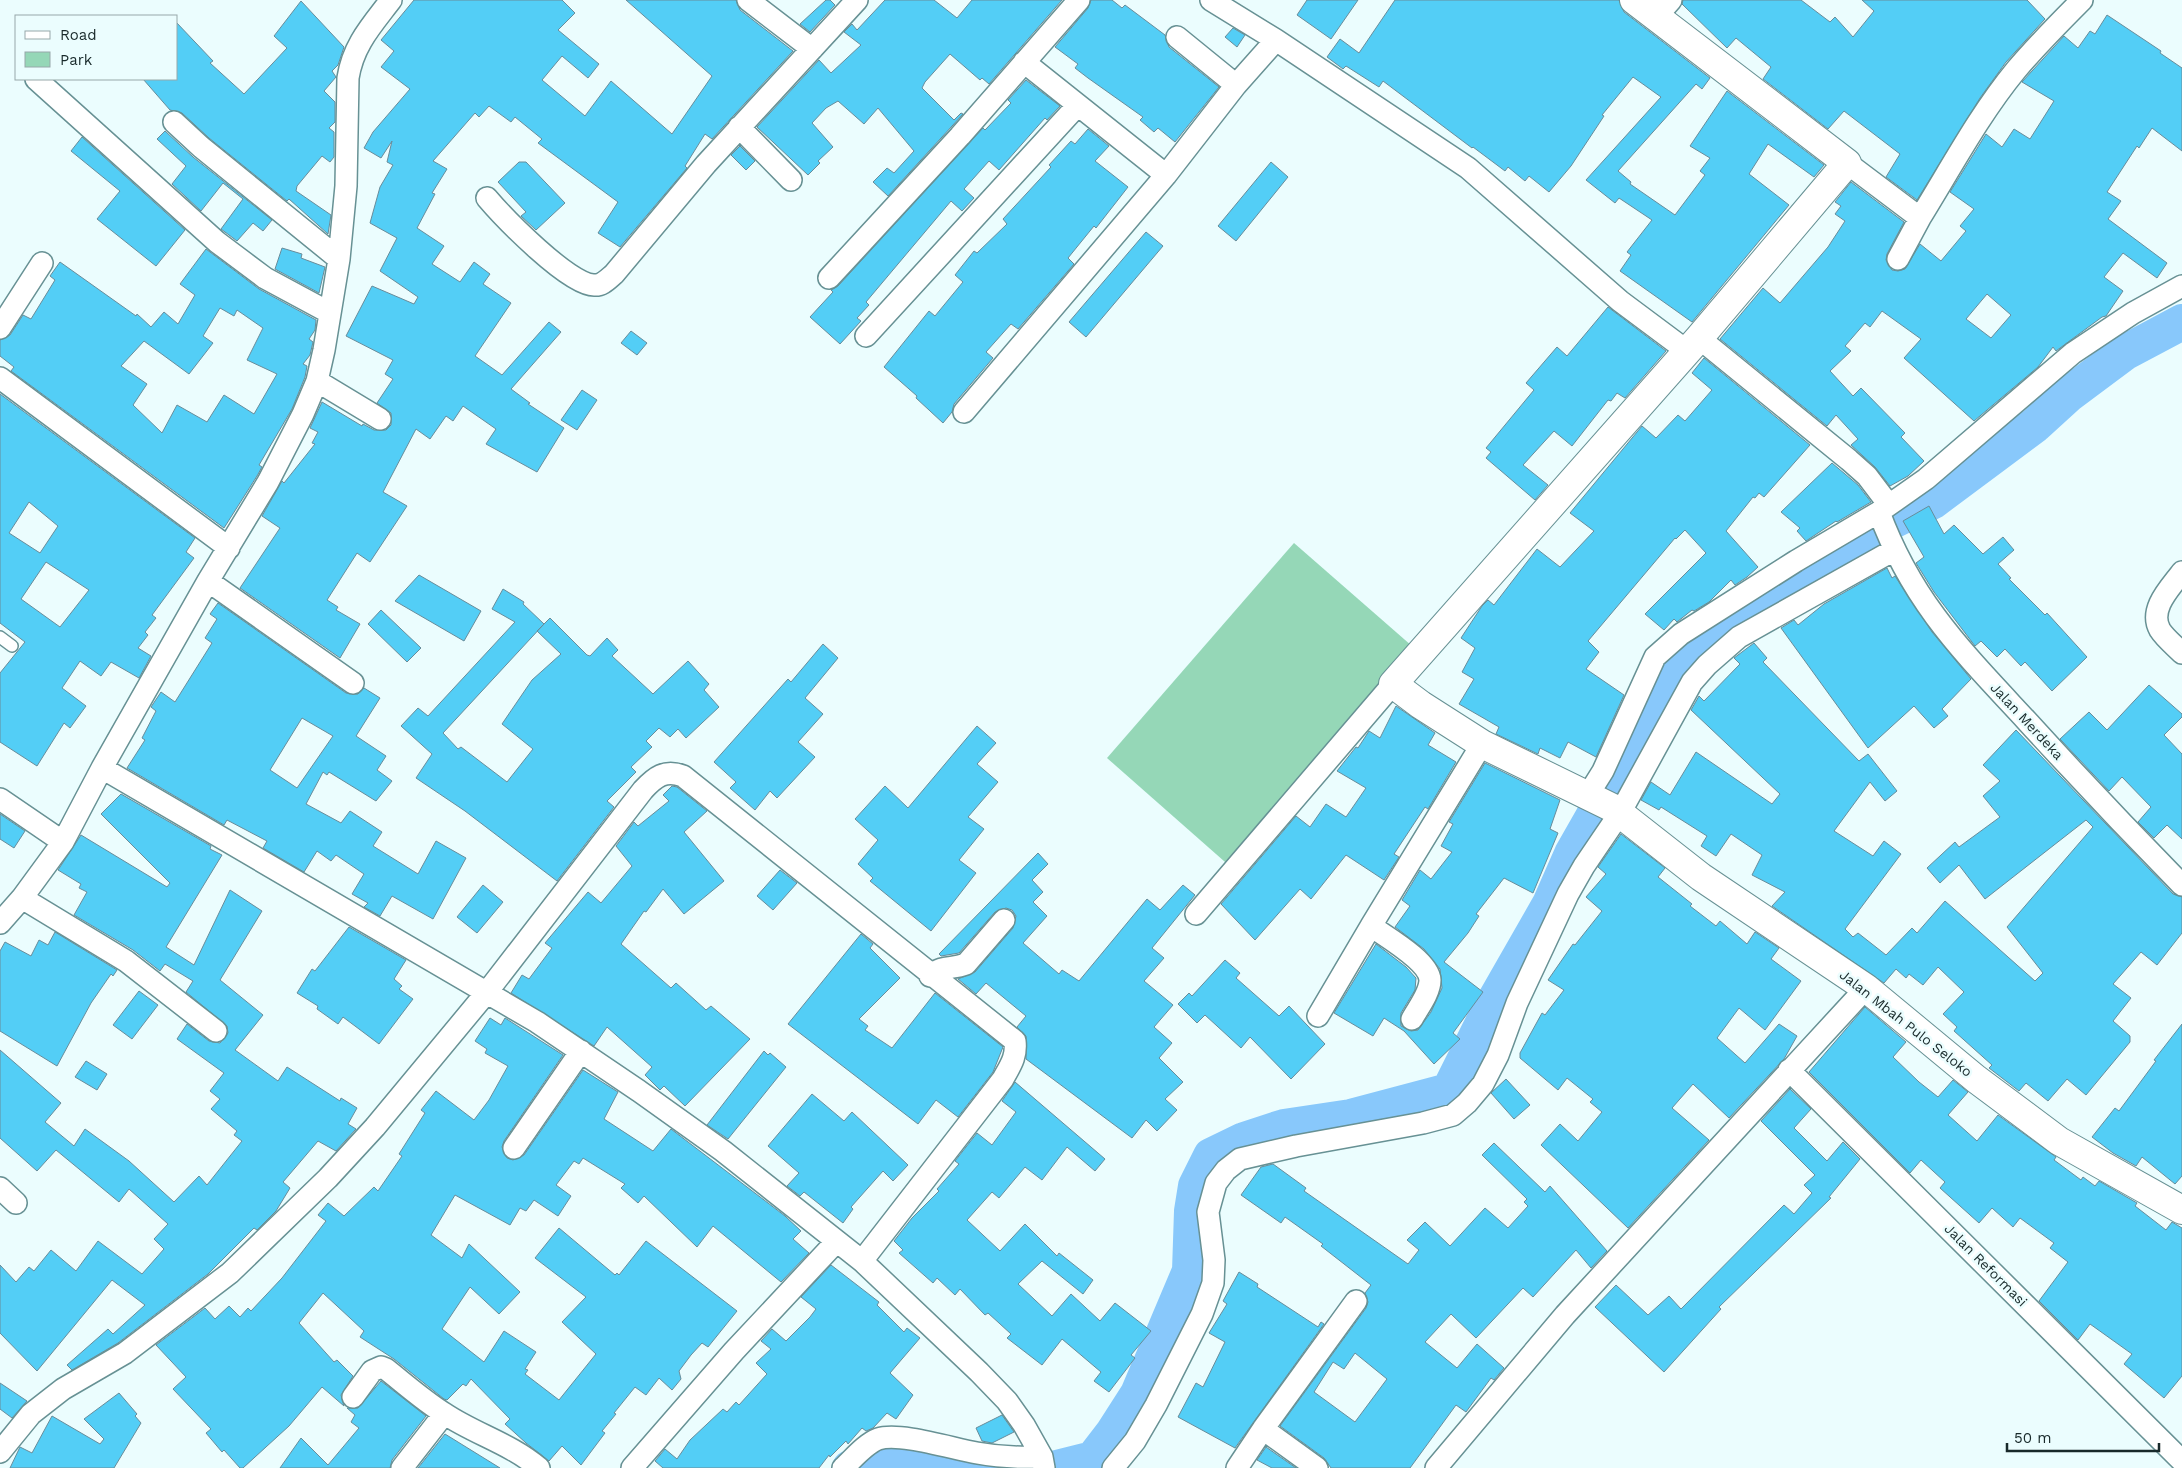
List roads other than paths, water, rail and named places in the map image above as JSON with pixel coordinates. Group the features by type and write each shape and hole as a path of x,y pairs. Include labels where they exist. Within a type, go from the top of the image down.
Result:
{"street":[{"path":"0,923 22,898 63,842 102,768 208,581 268,482 303,414 316,381 324,350 339,259 346,186 348,78 350,63 354,51 391,0"},
{"path":"748,0 812,49"},
{"path":"487,198 534,246 578,280 595,286 604,283 614,274 738,127 857,0"},
{"path":"829,278 1079,0"},
{"name":"Jalan Merdeka","path":"1211,0 1276,40 1468,168 1620,301 1693,344 1849,460 1866,476 1883,512 1893,547 1921,599 1942,628 2059,756 2182,885"},
{"path":"1634,0 1664,8 1847,163 1920,218"},
{"path":"1898,260 1920,218 1984,113 2015,71 2041,41 2082,0"},
{"path":"1177,37 1236,85"},
{"path":"964,412 1166,175 1236,85 1276,40"},
{"path":"1024,62 1166,175"},
{"path":"37,80 217,242 271,283 330,314"},
{"path":"866,336 1077,106"},
{"path":"174,122 339,259"},
{"path":"738,127 790,180"},
{"path":"1196,914 1393,684 1693,344 1847,163"},
{"path":"0,328 42,263"},
{"path":"1113,1468 1135,1441 1156,1405 1202,1314 1213,1282 1214,1260 1208,1212 1216,1183 1226,1170 1240,1159 1296,1146 1423,1123 1453,1115 1468,1103 1483,1084 1498,1055 1517,1003 1568,894 1584,866 1604,803 1603,771 1649,667 1664,648 1681,634 1755,587 1883,512 1926,479 2073,353 2133,313 2182,286"},
{"path":"0,378 229,548"},
{"path":"316,381 380,419"},
{"path":"1604,803 1673,714 1692,682 1707,665 1739,637 1893,547"},
{"path":"2182,572 2159,603 2156,616 2160,630 2182,652"},
{"path":"208,581 353,683"},
{"name":"Jalan Mbah Pulo Seloko","path":"1393,684 1421,705 1482,744 1604,803 1700,877 1866,988 1976,1079 2059,1141 2182,1210"},
{"path":"1318,1016 1482,744"},
{"path":"102,768 487,992 581,1051 723,1151 862,1261 1007,1401 1024,1425 1043,1463"},
{"path":"0,1452 31,1414 63,1389 125,1353 169,1321 230,1272 291,1216 375,1126 487,992 643,790 662,774 674,773 683,776 930,976 1015,1041 1014,1061 1003,1079 862,1261"},
{"path":"0,799 63,842"},
{"path":"22,898 126,961 216,1031"},
{"path":"930,976 943,967 959,967 966,964 1004,920"},
{"path":"1371,926 1418,960 1427,970 1430,980 1428,990 1412,1019"},
{"path":"1436,1468 1565,1315 1866,988"},
{"path":"514,1148 581,1051"},
{"name":"Jalan Reformasi","path":"1789,1070 2182,1461"},
{"path":"0,1188 16,1203"},
{"path":"632,1468 734,1351 836,1242"},
{"path":"1237,1468 1262,1429 1356,1301"},
{"path":"353,1397 372,1372 381,1367 444,1414 478,1433 514,1449 539,1468"},
{"path":"402,1468 444,1414"},
{"path":"1262,1429 1317,1468"},
{"path":"843,1468 870,1444 878,1439 888,1438 939,1444 1007,1458 1043,1463"}],"lane":[{"path":"0,637 12,646"}],"waterway":[{"path":"1057,1468 1093,1459 1113,1433 1138,1394 1190,1271 1192,1211 1196,1186 1211,1156 1244,1140 1284,1127 1351,1117 1449,1091 1490,1009 1550,904 1572,854 1683,659 1732,617 1770,593 1813,570 1874,530 1933,501 2035,425 2069,394 2124,353 2182,322"},
{"path":"850,1468 880,1458 966,1462 991,1468"}]}
